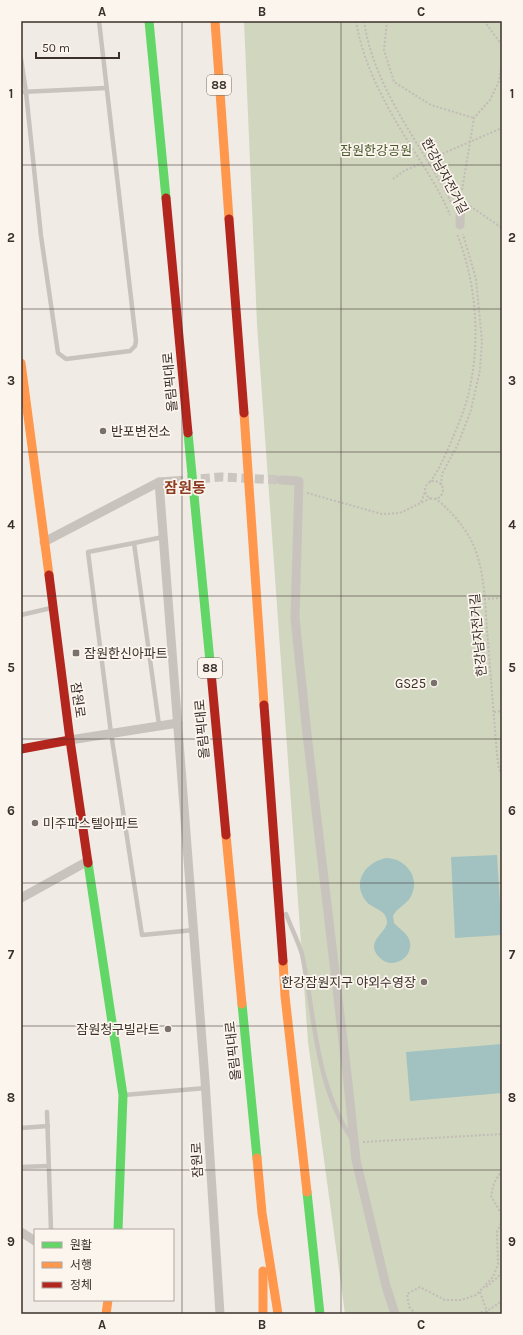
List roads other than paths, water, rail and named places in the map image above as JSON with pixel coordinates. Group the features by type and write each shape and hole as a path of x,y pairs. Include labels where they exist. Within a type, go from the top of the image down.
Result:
{"main road":[{"name":"올림픽대로","path":"149,21 262,1213 278,1314"},
{"name":"88","path":"215,21 222,148 247,464 285,996 320,1314"},
{"name":"잠원로","path":"21,363 24,419 44,542 70,740 124,1095 118,1229"},
{"path":"21,749 70,740"},
{"path":"262,1213 263,1314"},
{"path":"315,1265 328,1307"},
{"path":"106,1314 108,1301"}],"street":[{"path":"458,227 461,199"},
{"path":"281,480 299,481 295,618 354,1142 358,1171 386,1286 395,1314"},
{"path":"44,542 159,482 174,481"},
{"name":"잠원로","path":"159,482 206,1088 220,1314"},
{"path":"70,740 178,723"},
{"path":"21,898 88,861"},
{"path":"21,1232 34,1239"}],"lane":[{"path":"21,59 40,236 58,354 66,358 130,351 135,346 136,341 99,21"},
{"path":"24,92 106,88"},
{"path":"163,537 88,552 111,733 142,935 194,930"},
{"path":"134,543 159,725"},
{"path":"21,615 53,608"},
{"path":"277,893 301,953 322,1066 334,1106 344,1127 354,1142"},
{"path":"124,1095 206,1088"},
{"path":"47,1112 51,1229"},
{"path":"21,1128 48,1126"},
{"path":"21,1167 49,1166"}],"water":[{"path":"497,855 502,935 455,938 451,857"},
{"path":"386,858 393,859 406,866 413,877 414,884 410,898 393,916 394,923 406,934 409,939 409,951 402,960 391,963 385,962 380,958 375,952 374,947 375,942 386,925 386,917 366,901 360,887 360,880 367,868 379,860"},
{"path":"502,1044 502,1093 410,1101 406,1052"}],"tunnel":[{"path":"174,481 221,477 281,480"}],"place":[{"name":"반포변전소","path":"103,431"},
{"name":"잠원한신아파트","path":"76,653"},
{"name":"GS25","path":"434,683"},
{"name":"미주파스텔아파트","path":"35,823"},
{"name":"한강잠원지구 야외수영장","path":"424,982"},
{"name":"잠원청구빌라트","path":"168,1029"}],"district":[{"name":"잠원동","path":"185,488"}],"park label":[{"name":"잠원한강공원","path":"376,150"}]}
